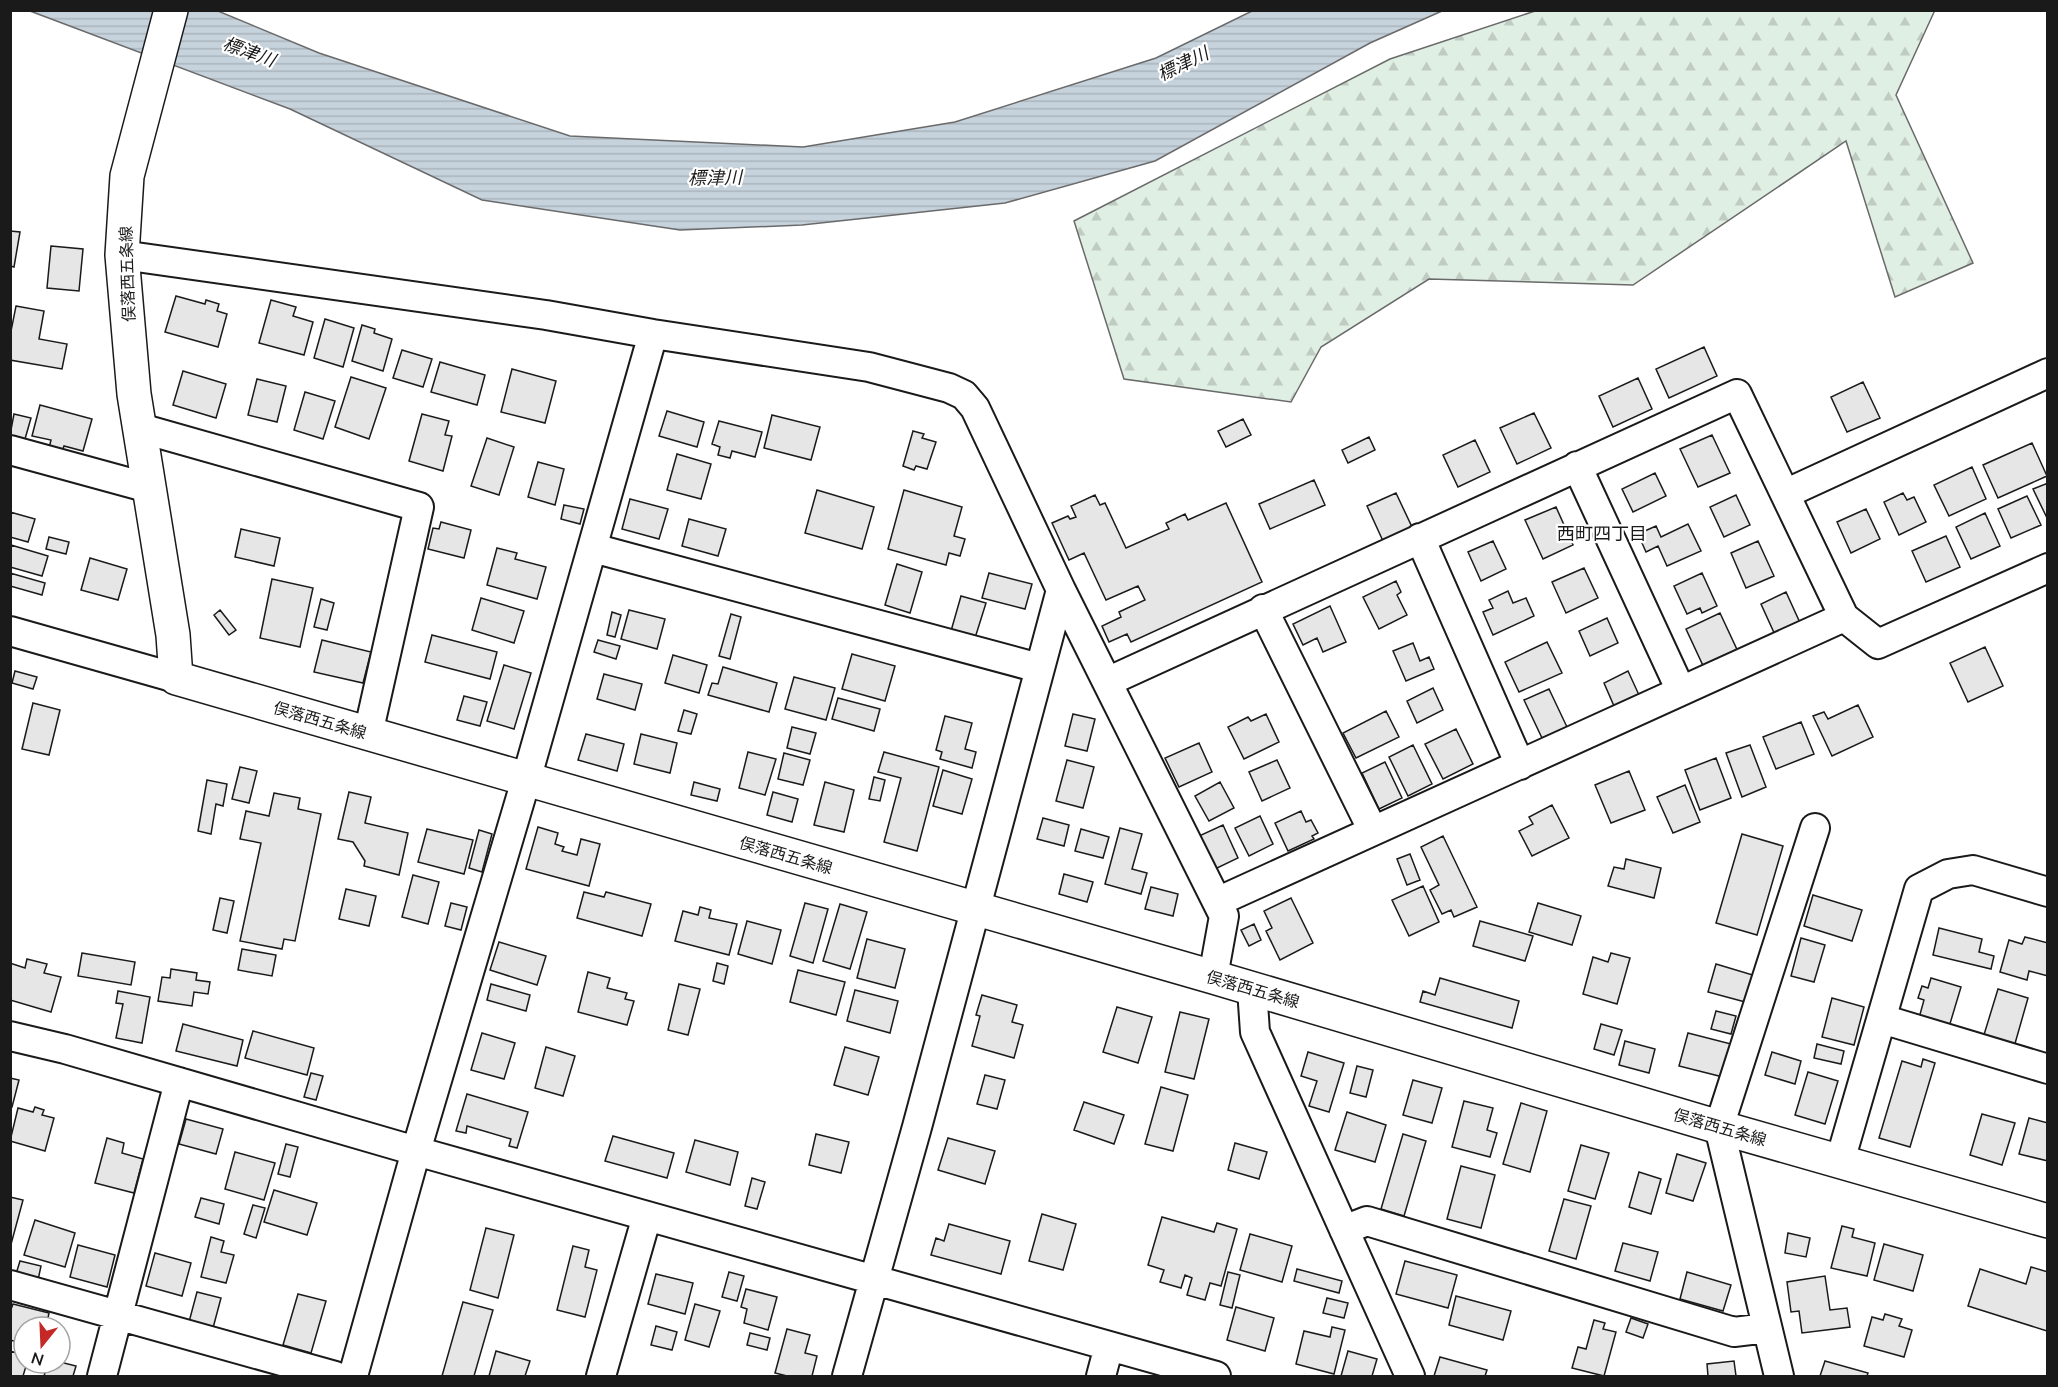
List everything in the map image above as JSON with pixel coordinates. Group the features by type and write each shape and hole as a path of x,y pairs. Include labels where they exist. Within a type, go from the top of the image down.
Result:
{"main road":[{"name":"俣落西五条線","path":"171,10 127,176 123,255 134,393 173,635 176,678 2048,1221"}],"street":[{"path":"123,255 546,315 869,367 933,383 964,395 975,408 1061,590 1224,916 1213,977"},
{"path":"353,1377 416,1151 526,780 653,334"},
{"path":"1785,494 2048,373"},
{"path":"1107,682 1737,394 1844,617 1878,644 2048,568"},
{"path":"140,429 419,507 368,734"},
{"path":"10,450 149,488"},
{"path":"1577,466 1681,691"},
{"path":"1420,538 1520,765"},
{"path":"593,548 1039,668"},
{"path":"847,1377 976,910 1061,590"},
{"path":"1263,609 1373,831"},
{"path":"1217,902 1844,617"},
{"path":"10,631 176,678"},
{"path":"1779,1377 1719,1127 1815,828"},
{"path":"1840,1161 1920,889 1948,873 1973,870 2048,892"},
{"path":"1252,989 1255,1032 1410,1377"},
{"path":"1882,1019 2048,1069"},
{"path":"10,1036 1216,1377"},
{"path":"102,1377 179,1082"},
{"path":"602,1377 647,1216"},
{"path":"1344,1230 1367,1221 1734,1332 1767,1328"},
{"path":"10,1285 336,1377"},
{"path":"1101,1377 1109,1346"}],"green space":[{"path":"1935,10 1896,95 1973,263 1895,297 1846,141 1633,285 1429,279 1321,347 1291,402 1124,379 1074,221 1390,59 1535,11"}],"water":[{"name":"標津川","path":"30,11 218,11 319,53 570,136 803,147 955,122 1156,58 1252,11 1442,11 1370,43 1155,161 1005,203 802,225 680,230 482,200 290,109"}],"building":[{"path":"10,231 20,232 14,267 10,266"},
{"path":"51,246 83,249 79,291 47,288"},
{"path":"176,296 205,304 206,300 219,304 217,311 227,314 218,347 165,332"},
{"path":"271,300 296,307 293,316 313,322 304,355 259,343"},
{"path":"16,306 44,311 39,339 67,344 62,369 10,360 10,336"},
{"path":"325,319 354,328 343,367 314,358"},
{"path":"362,325 375,329 374,333 392,339 383,371 352,361"},
{"path":"1704,347 1717,376 1669,398 1656,369"},
{"path":"402,350 432,359 423,387 393,378"},
{"path":"440,362 485,375 477,405 431,392"},
{"path":"512,369 556,381 545,423 501,412"},
{"path":"183,371 226,384 216,418 173,405"},
{"path":"351,377 386,388 369,439 335,427"},
{"path":"1638,378 1652,409 1613,427 1599,396"},
{"path":"257,379 286,386 277,422 248,415"},
{"path":"1863,382 1880,418 1847,432 1831,397"},
{"path":"305,392 335,401 323,439 294,430"},
{"path":"40,405 92,419 83,451 64,446 62,452 49,448 51,440 32,436"},
{"path":"667,411 704,422 697,447 659,436"},
{"path":"1534,413 1551,448 1517,464 1500,428"},
{"path":"14,414 31,418 25,439 10,435"},
{"path":"422,414 449,421 445,435 452,436 443,471 409,461"},
{"path":"772,415 820,427 811,460 764,448"},
{"path":"1243,419 1251,435 1226,447 1218,431"},
{"path":"719,421 762,432 755,457 732,451 730,458 718,455 720,447 712,444"},
{"path":"913,431 924,434 922,438 936,442 927,469 916,466 914,470 903,466"},
{"path":"1712,435 1730,473 1698,487 1680,449"},
{"path":"1369,437 1375,450 1348,463 1342,450"},
{"path":"487,438 514,447 499,495 471,486"},
{"path":"1475,440 1490,472 1458,487 1443,455"},
{"path":"2032,443 2047,476 1998,498 1983,465"},
{"path":"677,454 711,464 701,499 667,490"},
{"path":"538,462 564,469 555,505 528,497"},
{"path":"1972,467 1986,499 1949,516 1934,485"},
{"path":"1655,473 1666,496 1633,512 1622,489"},
{"path":"1314,480 1325,505 1270,529 1259,504"},
{"path":"2048,483 2048,520 2033,489"},
{"path":"817,490 874,507 862,549 805,533"},
{"path":"904,490 962,507 954,536 965,539 960,556 949,553 946,565 888,549"},
{"path":"1396,493 1412,527 1383,541 1367,506"},
{"path":"1903,493 1907,500 1914,497 1926,522 1899,535 1884,502"},
{"path":"1095,495 1100,505 1105,503 1126,548 1169,529 1166,523 1185,514 1188,520 1226,503 1262,582 1131,642 1127,634 1109,642 1102,626 1121,617 1119,612 1145,600 1138,586 1106,600 1084,553 1069,560 1052,523 1068,516 1070,519 1076,517 1071,506"},
{"path":"1736,495 1750,525 1724,537 1710,507"},
{"path":"2027,496 2041,525 2011,538 1998,509"},
{"path":"630,499 668,509 659,539 622,529"},
{"path":"564,505 584,509 580,524 561,519"},
{"path":"1556,507 1573,545 1543,559 1525,520"},
{"path":"1866,509 1880,539 1851,553 1837,522"},
{"path":"10,512 35,519 28,542 10,537"},
{"path":"1985,513 2000,546 1971,559 1956,527"},
{"path":"689,519 726,529 718,556 682,546"},
{"path":"441,522 471,530 464,558 428,549 433,528 439,529"},
{"path":"1688,524 1701,551 1667,566 1658,546 1646,552 1638,534 1656,526 1661,537"},
{"path":"241,529 280,538 274,566 235,557"},
{"path":"1946,536 1960,567 1926,582 1912,551"},
{"path":"49,537 69,542 66,554 46,549"},
{"path":"1493,541 1506,569 1481,581 1468,552"},
{"path":"1758,541 1774,576 1746,588 1731,553"},
{"path":"11,545 48,556 42,576 10,567"},
{"path":"497,548 517,553 515,559 546,567 537,599 487,585"},
{"path":"90,558 127,569 118,600 81,590"},
{"path":"897,564 922,572 910,613 885,605"},
{"path":"1584,568 1598,598 1566,613 1552,582"},
{"path":"10,573 45,583 42,595 10,586"},
{"path":"989,573 1032,584 1025,609 982,598"},
{"path":"1702,573 1717,606 1702,613 1700,608 1687,614 1674,586"},
{"path":"272,579 313,588 300,647 260,638"},
{"path":"1396,581 1401,592 1397,595 1407,615 1379,629 1363,597"},
{"path":"1508,591 1513,603 1526,598 1534,616 1493,635 1483,612 1493,608 1489,600"},
{"path":"1786,592 1801,625 1776,637 1761,604"},
{"path":"961,596 986,603 975,638 951,631"},
{"path":"481,598 524,611 514,643 472,630"},
{"path":"321,599 334,603 327,630 314,627"},
{"path":"1330,606 1346,642 1323,652 1317,638 1303,645 1293,624"},
{"path":"220,610 236,630 229,635 214,615"},
{"path":"629,610 665,619 657,649 621,639"},
{"path":"612,612 621,615 615,637 607,635"},
{"path":"1720,613 1740,656 1706,672 1686,629"},
{"path":"731,614 741,617 730,659 719,656"},
{"path":"1607,618 1618,643 1590,656 1579,631"},
{"path":"432,635 497,652 490,679 425,662"},
{"path":"322,640 371,652 363,683 314,672"},
{"path":"598,640 620,646 616,659 594,652"},
{"path":"1547,642 1562,673 1519,692 1505,662"},
{"path":"1413,643 1420,661 1429,657 1434,669 1406,681 1393,651"},
{"path":"1985,647 2003,686 1968,702 1950,663"},
{"path":"852,654 895,666 885,701 842,689"},
{"path":"673,655 707,665 699,693 665,683"},
{"path":"504,665 531,673 514,729 487,721"},
{"path":"723,667 777,683 769,712 708,695 712,683 718,684"},
{"path":"15,671 37,677 33,689 12,683"},
{"path":"1628,671 1639,695 1614,706 1604,683"},
{"path":"604,674 642,684 635,710 597,699"},
{"path":"794,677 835,688 826,720 785,709"},
{"path":"1433,688 1443,710 1417,723 1407,701"},
{"path":"1549,689 1567,727 1542,738 1524,700"},
{"path":"464,696 487,702 480,726 457,720"},
{"path":"838,698 880,709 874,731 832,719"},
{"path":"33,703 60,710 49,755 22,749"},
{"path":"1858,705 1873,737 1832,756 1813,716 1824,712 1828,719"},
{"path":"684,710 697,714 691,734 678,731"},
{"path":"1386,711 1399,737 1356,758 1343,733"},
{"path":"1073,714 1095,719 1087,751 1065,746"},
{"path":"1266,714 1279,742 1244,759 1228,727 1248,717 1251,721"},
{"path":"945,716 972,723 965,749 976,752 972,768 940,759 942,752 936,750"},
{"path":"1801,722 1814,754 1776,769 1763,737"},
{"path":"792,727 816,733 810,754 787,748"},
{"path":"1456,729 1473,764 1443,779 1425,744"},
{"path":"586,734 624,744 617,771 578,760"},
{"path":"641,734 677,743 670,773 634,764"},
{"path":"1199,743 1212,772 1179,787 1165,758"},
{"path":"1413,745 1432,784 1408,796 1389,757"},
{"path":"1750,745 1766,787 1742,797 1726,753"},
{"path":"748,752 776,759 765,795 739,788"},
{"path":"884,752 939,767 917,851 884,842 901,778 878,772"},
{"path":"784,753 810,760 803,785 778,779"},
{"path":"1716,758 1731,798 1700,810 1685,770"},
{"path":"1067,760 1094,767 1083,808 1056,801"},
{"path":"1277,760 1290,788 1262,801 1249,772"},
{"path":"1385,762 1402,798 1379,809 1362,773"},
{"path":"240,767 257,771 249,803 232,799"},
{"path":"943,770 972,779 962,814 933,806"},
{"path":"1629,771 1645,810 1611,823 1595,785"},
{"path":"874,777 885,780 880,801 869,799"},
{"path":"207,780 227,784 223,806 216,804 211,834 198,831"},
{"path":"694,782 720,789 717,801 691,795"},
{"path":"825,782 854,790 844,832 814,825"},
{"path":"1220,782 1234,808 1209,821 1195,796"},
{"path":"1685,785 1700,822 1673,833 1657,797"},
{"path":"349,792 371,797 365,823 408,833 399,875 364,866 365,861 353,842 338,839"},
{"path":"773,792 798,799 792,822 767,815"},
{"path":"274,793 300,798 298,809 321,814 295,941 284,939 282,949 240,941 261,843 240,839 246,811 269,816"},
{"path":"1552,805 1569,838 1532,856 1519,831 1533,824 1529,817"},
{"path":"1301,811 1306,822 1311,820 1318,833 1312,836 1314,839 1288,851 1275,823"},
{"path":"1260,816 1273,844 1249,856 1235,828"},
{"path":"1043,818 1069,825 1064,846 1037,839"},
{"path":"1223,825 1238,858 1215,869 1199,836"},
{"path":"538,827 558,833 555,844 564,847 562,851 577,855 581,839 600,844 589,886 526,869"},
{"path":"1120,828 1142,834 1132,869 1147,873 1141,894 1105,884"},
{"path":"427,829 473,840 464,874 418,862"},
{"path":"1081,829 1109,837 1103,858 1075,851"},
{"path":"479,830 492,834 482,872 469,868"},
{"path":"1742,834 1783,846 1757,935 1716,923"},
{"path":"1443,836 1477,907 1454,917 1451,910 1442,914 1430,890 1439,885 1421,847"},
{"path":"1410,854 1420,880 1407,885 1397,859"},
{"path":"1626,859 1661,868 1654,898 1608,886 1614,867 1624,869"},
{"path":"1064,874 1093,882 1087,902 1059,894"},
{"path":"413,875 439,882 428,924 402,917"},
{"path":"1423,886 1439,922 1409,936 1392,900"},
{"path":"1151,887 1178,894 1173,916 1145,909"},
{"path":"346,889 376,896 369,926 339,919"},
{"path":"584,892 604,897 606,892 651,904 642,936 577,918"},
{"path":"1813,895 1862,910 1852,941 1804,926"},
{"path":"220,898 234,901 227,933 213,930"},
{"path":"1291,898 1313,943 1280,960 1266,931 1272,928 1264,911"},
{"path":"451,903 467,907 461,930 445,926"},
{"path":"805,903 828,909 813,963 790,956"},
{"path":"1538,903 1581,916 1572,945 1529,932"},
{"path":"840,904 867,912 850,969 823,961"},
{"path":"700,907 711,910 709,918 737,924 729,955 675,941 683,911 698,915"},
{"path":"747,921 781,930 772,964 738,954"},
{"path":"1480,921 1533,936 1525,961 1473,946"},
{"path":"1254,924 1261,940 1249,946 1241,930"},
{"path":"1939,928 1982,939 1979,952 1994,956 1991,969 1933,955"},
{"path":"2025,937 2048,943 2048,976 2029,971 2027,980 2000,972 2009,940 2022,944"},
{"path":"1801,938 1825,945 1814,982 1791,976"},
{"path":"867,939 905,949 895,988 857,978"},
{"path":"499,942 546,956 537,985 490,970"},
{"path":"242,949 276,955 272,976 238,970"},
{"path":"82,953 135,962 131,985 78,976"},
{"path":"1611,953 1630,958 1617,1004 1583,994 1593,957 1608,962"},
{"path":"27,959 47,964 44,973 61,977 51,1012 10,1000 10,963 25,968"},
{"path":"717,963 728,966 724,984 713,981"},
{"path":"1716,964 1756,976 1749,1003 1708,992"},
{"path":"171,969 197,973 196,980 210,982 208,994 194,992 192,1006 158,1001 162,977 170,978"},
{"path":"798,970 845,982 836,1015 790,1002"},
{"path":"588,972 610,978 607,988 627,993 625,999 634,1001 627,1025 578,1012"},
{"path":"1440,978 1519,1001 1512,1028 1420,1002 1423,991 1435,995"},
{"path":"1931,978 1961,987 1949,1027 1919,1018 1924,1000 1918,998 1922,986 1928,988"},
{"path":"491,984 530,995 526,1011 487,1000"},
{"path":"679,984 700,989 688,1035 668,1030"},
{"path":"1998,989 2028,998 2014,1047 1983,1038"},
{"path":"855,990 898,1001 890,1033 847,1021"},
{"path":"118,991 150,997 142,1043 116,1038 123,1004 116,1003"},
{"path":"982,995 1017,1005 1012,1022 1023,1025 1014,1058 972,1046 980,1016 976,1015"},
{"path":"1832,998 1864,1007 1854,1045 1822,1037"},
{"path":"1117,1007 1152,1017 1138,1063 1103,1052"},
{"path":"1716,1011 1736,1016 1731,1034 1711,1029"},
{"path":"1180,1012 1209,1019 1194,1079 1165,1072"},
{"path":"183,1024 243,1040 237,1066 176,1051"},
{"path":"1601,1024 1622,1030 1614,1055 1594,1049"},
{"path":"253,1031 314,1048 307,1075 245,1058"},
{"path":"482,1033 515,1043 504,1079 471,1070"},
{"path":"1688,1033 1735,1045 1727,1078 1679,1066"},
{"path":"1625,1041 1655,1049 1649,1073 1619,1065"},
{"path":"1817,1044 1844,1051 1841,1064 1814,1058"},
{"path":"546,1047 575,1056 563,1096 535,1088"},
{"path":"845,1047 879,1057 868,1095 834,1085"},
{"path":"1308,1052 1344,1063 1329,1112 1309,1106 1317,1081 1301,1076"},
{"path":"1772,1052 1801,1061 1795,1084 1765,1075"},
{"path":"1923,1059 1935,1063 1910,1147 1879,1138 1902,1061 1921,1067"},
{"path":"1357,1066 1373,1070 1366,1097 1350,1093"},
{"path":"1808,1072 1838,1081 1825,1124 1795,1115"},
{"path":"311,1073 323,1076 316,1100 304,1097"},
{"path":"985,1075 1005,1080 997,1109 977,1104"},
{"path":"10,1078 19,1080 12,1107 10,1107"},
{"path":"1413,1080 1442,1088 1432,1123 1403,1115"},
{"path":"1161,1087 1188,1095 1173,1151 1145,1144"},
{"path":"467,1094 528,1112 517,1148 509,1146 511,1139 467,1126 466,1133 456,1131"},
{"path":"1464,1101 1493,1108 1487,1130 1497,1133 1490,1157 1452,1147"},
{"path":"1084,1102 1124,1115 1114,1144 1074,1130"},
{"path":"1521,1103 1547,1111 1530,1172 1503,1164"},
{"path":"35,1107 44,1110 42,1115 54,1118 45,1151 10,1141 18,1108 33,1112"},
{"path":"1347,1112 1386,1125 1375,1162 1335,1150"},
{"path":"1982,1114 2015,1123 2002,1165 1970,1155"},
{"path":"2029,1118 2048,1123 2048,1161 2019,1154"},
{"path":"186,1119 223,1129 216,1154 179,1144"},
{"path":"816,1134 849,1142 841,1173 809,1165"},
{"path":"1403,1134 1426,1141 1404,1216 1381,1209"},
{"path":"613,1136 674,1153 667,1178 605,1161"},
{"path":"107,1138 124,1143 122,1153 143,1159 134,1193 95,1183"},
{"path":"948,1138 995,1151 985,1184 938,1170"},
{"path":"695,1140 738,1152 730,1185 686,1172"},
{"path":"1235,1143 1267,1152 1259,1179 1228,1170"},
{"path":"286,1144 298,1147 290,1177 278,1174"},
{"path":"1581,1145 1609,1153 1595,1199 1568,1191"},
{"path":"235,1152 275,1163 264,1200 225,1189"},
{"path":"1677,1154 1706,1163 1693,1201 1666,1193"},
{"path":"1461,1166 1495,1175 1481,1228 1447,1219"},
{"path":"1639,1172 1661,1179 1651,1214 1629,1207"},
{"path":"752,1178 765,1182 757,1209 745,1206"},
{"path":"274,1190 317,1203 307,1235 264,1222"},
{"path":"10,1197 23,1200 10,1248"},
{"path":"201,1198 224,1204 219,1224 195,1217"},
{"path":"1564,1199 1591,1206 1576,1259 1549,1251"},
{"path":"253,1205 265,1208 256,1238 244,1234"},
{"path":"1042,1214 1076,1224 1063,1270 1029,1261"},
{"path":"1162,1217 1214,1232 1217,1223 1237,1229 1221,1286 1210,1283 1205,1300 1187,1295 1192,1278 1185,1275 1181,1288 1160,1282 1164,1270 1148,1265"},
{"path":"35,1220 75,1233 65,1267 24,1255"},
{"path":"949,1224 1010,1241 1001,1274 931,1255 936,1238 944,1241"},
{"path":"1842,1226 1854,1229 1852,1237 1875,1243 1867,1276 1831,1268"},
{"path":"486,1228 514,1235 498,1298 470,1290"},
{"path":"1788,1233 1810,1238 1806,1257 1785,1253"},
{"path":"1250,1234 1292,1246 1282,1282 1240,1270"},
{"path":"211,1237 224,1241 221,1252 234,1255 226,1283 201,1277"},
{"path":"1623,1243 1658,1252 1650,1281 1615,1271"},
{"path":"1884,1244 1923,1255 1913,1291 1874,1280"},
{"path":"78,1245 115,1255 107,1287 70,1277"},
{"path":"573,1246 589,1250 585,1267 597,1270 585,1317 557,1310"},
{"path":"155,1253 191,1263 182,1296 146,1286"},
{"path":"20,1261 41,1266 38,1280 16,1274"},
{"path":"1405,1261 1457,1275 1448,1308 1396,1294"},
{"path":"2031,1267 2048,1272 2047,1331 1968,1306 1980,1269 2026,1284"},
{"path":"1297,1269 1342,1281 1339,1293 1294,1281"},
{"path":"729,1272 744,1276 737,1301 722,1297"},
{"path":"1228,1272 1240,1275 1232,1308 1220,1305"},
{"path":"1687,1272 1731,1285 1723,1311 1680,1299"},
{"path":"656,1274 693,1283 685,1314 648,1304"},
{"path":"1825,1276 1830,1310 1847,1308 1850,1327 1802,1333 1799,1311 1791,1312 1787,1282"},
{"path":"746,1289 777,1297 768,1330 744,1323 747,1309 741,1307"},
{"path":"197,1292 221,1298 213,1328 189,1322"},
{"path":"298,1294 326,1301 311,1353 283,1345"},
{"path":"1456,1296 1511,1311 1503,1340 1449,1325"},
{"path":"1327,1298 1348,1303 1344,1318 1323,1313"},
{"path":"463,1302 493,1310 474,1376 442,1376"},
{"path":"13,1304 49,1313 49,1315 12,1315 12,1341 10,1340 10,1312"},
{"path":"695,1304 720,1311 709,1347 685,1340"},
{"path":"1236,1307 1274,1318 1265,1351 1227,1340"},
{"path":"1885,1314 1902,1319 1899,1326 1912,1330 1904,1357 1864,1346 1872,1317 1883,1320"},
{"path":"1631,1318 1648,1324 1643,1338 1626,1332"},
{"path":"1594,1320 1605,1323 1603,1329 1616,1332 1604,1376 1572,1368 1578,1347 1586,1349"},
{"path":"656,1326 677,1332 672,1350 651,1345"},
{"path":"1332,1327 1345,1330 1334,1374 1296,1364 1304,1331 1330,1337"},
{"path":"787,1329 810,1335 805,1353 817,1356 812,1376 787,1376 775,1373"},
{"path":"750,1333 770,1338 767,1350 747,1345"},
{"path":"10,1351 12,1352 12,1375 23,1375 10,1376"},
{"path":"496,1351 530,1361 525,1376 489,1376"},
{"path":"1348,1351 1377,1359 1372,1376 1341,1376"},
{"path":"1440,1357 1487,1370 1485,1376 1434,1376"},
{"path":"1734,1361 1736,1376 1708,1376 1707,1364"},
{"path":"1825,1361 1868,1373 1867,1376 1820,1376"},
{"path":"72,1365 76,1366 73,1376 44,1376 72,1375"}],"district":[{"name":"西町四丁目","path":"1602,534"}]}
